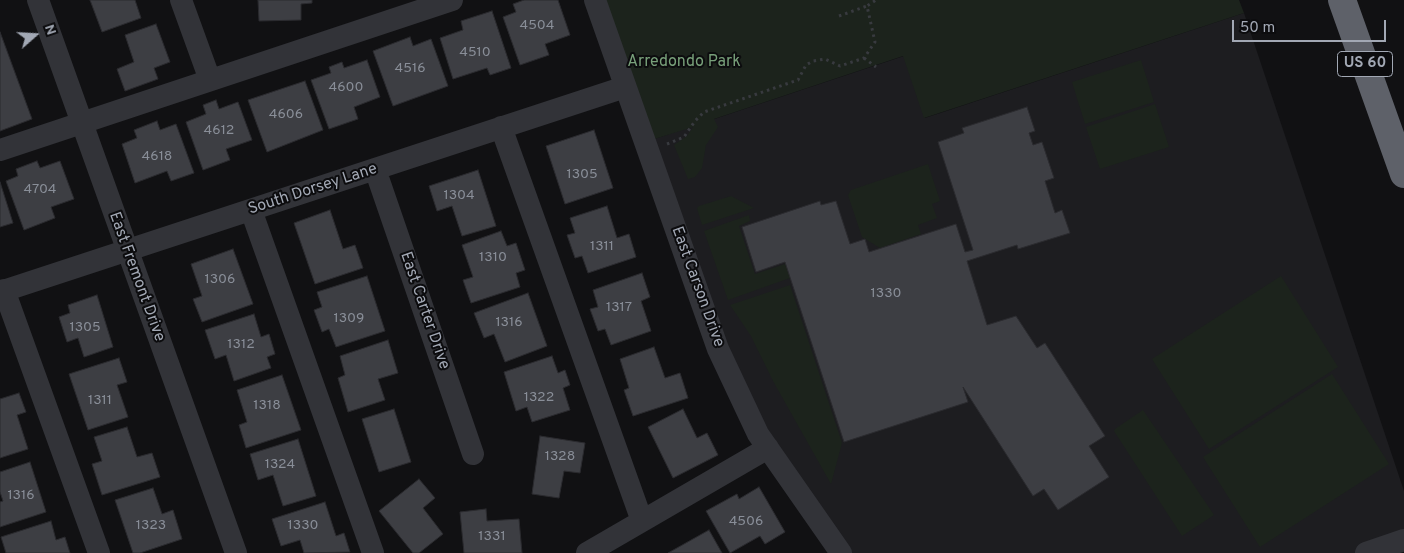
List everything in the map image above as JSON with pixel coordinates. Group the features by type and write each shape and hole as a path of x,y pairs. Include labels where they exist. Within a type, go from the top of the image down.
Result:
{"highway":[{"name":"US 60","path":"1342,0 1404,174"},
{"path":"1388,129 1404,189"}],"street":[{"name":"East Fremont Drive","path":"38,0 126,251 236,553"},
{"path":"181,0 210,80"},
{"path":"0,150 452,0"},
{"name":"East Carson Drive","path":"595,0 718,349 758,434 839,552"},
{"name":"South Dorsey Lane","path":"2,291 625,87"},
{"path":"500,127 642,521"},
{"name":"East Carter Drive","path":"375,169 473,454"},
{"path":"251,210 373,553"},
{"path":"2,291 99,553"},
{"path":"587,553 768,448"},
{"path":"1366,553 1404,540"}],"path":[{"path":"839,16 867,6 876,0"},
{"path":"648,151 684,137 704,112 798,80 806,65 813,61 825,59 840,66 864,58 875,42 867,6"},
{"path":"864,58 876,67"}],"shaded area":[{"path":"1244,13 1404,491 1404,540 1366,553 841,553 768,448 645,142 904,56 925,118"}],"green space":[{"name":"Arredondo Park","path":"595,0 1239,0 1244,13 924,118 903,56 714,119 718,127 706,145 702,168 695,177 688,179 674,145 687,136 693,127 645,142"},
{"path":"1141,60 1154,102 1085,124 1072,82"},
{"path":"1155,104 1169,147 1100,169 1086,127"},
{"path":"928,164 940,201 932,204 937,218 918,225 921,234 880,248 862,237 848,195 851,190"},
{"path":"731,196 754,208 702,225 697,208 699,206"},
{"path":"749,215 750,221 739,226 755,274 785,264 790,278 728,300 704,231"},
{"path":"1281,276 1338,367 1209,449 1152,359"},
{"path":"790,285 842,443 831,484 773,381 751,336 730,305"},
{"path":"1332,374 1389,464 1260,547 1203,457"},
{"path":"1143,410 1214,515 1182,536 1114,431"}],"building":[{"path":"90,0 135,0 141,18 102,32"},
{"path":"258,0 312,0 312,3 301,4 301,20 259,21"},
{"path":"524,0 558,0 570,35 545,44 549,55 520,65 503,17 516,12 513,4"},
{"path":"492,11 511,68 490,75 487,68 453,79 440,38 463,30 461,21"},
{"path":"156,24 170,62 154,68 158,79 125,91 117,69 134,62 125,35"},
{"path":"0,32 32,119 0,131"},
{"path":"410,37 413,46 431,39 448,86 393,106 373,51"},
{"path":"367,60 380,97 354,107 358,119 329,129 311,80 331,73 329,67 342,62 344,68"},
{"path":"305,81 323,130 267,152 248,100"},
{"path":"216,100 219,109 238,102 252,140 226,149 230,160 203,170 186,122 206,114 203,105"},
{"path":"1027,107 1035,131 1029,133 1033,145 1042,142 1054,178 1045,181 1055,213 1062,210 1070,233 1018,249 1017,245 967,261 987,325 1016,316 1037,348 1045,343 1105,436 1089,446 1109,477 1058,510 1044,489 1033,496 963,387 968,402 844,442 785,262 756,272 742,227 820,201 821,205 836,201 850,244 865,239 869,252 956,224 965,252 973,250 938,142 964,133 962,128"},
{"path":"157,121 160,130 176,124 194,173 171,181 167,171 135,183 122,144 137,138 134,130"},
{"path":"594,130 613,188 565,204 546,146"},
{"path":"37,161 40,168 60,161 74,199 51,207 55,218 24,230 6,181 18,176 16,169"},
{"path":"478,170 496,226 462,236 452,206 437,211 429,186"},
{"path":"0,182 13,223 0,227"},
{"path":"607,206 617,238 629,234 636,257 588,273 582,256 575,258 567,235 575,233 570,218"},
{"path":"330,210 343,249 355,245 363,268 315,284 294,223"},
{"path":"501,231 507,246 516,243 525,270 516,273 520,287 471,303 463,280 473,277 462,245"},
{"path":"233,249 253,304 202,322 193,299 202,296 191,264"},
{"path":"642,273 650,297 641,301 651,331 611,345 605,329 598,331 590,309 598,307 593,290"},
{"path":"367,276 385,331 336,347 329,329 322,332 314,310 322,307 317,292"},
{"path":"528,293 547,346 505,362 494,334 484,338 474,313"},
{"path":"97,295 113,347 84,357 78,338 67,342 59,317 70,313 68,305"},
{"path":"254,314 261,337 269,334 275,354 267,357 271,368 234,381 226,355 215,359 205,330"},
{"path":"388,340 398,373 378,379 385,400 348,412 338,378 345,375 340,356"},
{"path":"654,347 665,378 680,373 688,398 633,416 624,390 629,388 620,359"},
{"path":"552,356 558,373 565,370 570,385 563,388 570,410 532,422 527,407 516,411 504,372"},
{"path":"119,358 127,382 117,385 128,417 88,430 69,374"},
{"path":"282,375 301,430 246,448 239,425 247,422 237,390"},
{"path":"19,393 26,412 17,415 28,449 0,458 0,399"},
{"path":"394,409 411,462 379,472 362,419"},
{"path":"683,409 697,438 707,433 718,455 673,478 648,427"},
{"path":"127,427 137,457 152,453 160,477 102,495 92,464 102,461 94,437"},
{"path":"540,436 585,443 580,473 564,471 559,498 532,494"},
{"path":"298,439 316,496 283,506 273,475 258,480 250,454"},
{"path":"30,462 46,512 0,527 0,502 3,501 0,492 0,472"},
{"path":"419,479 435,498 423,508 443,534 419,553 413,553 379,511"},
{"path":"759,487 785,532 765,544 760,536 730,553 706,511 737,494 739,499"},
{"path":"153,488 162,514 173,510 182,539 140,553 133,553 115,500"},
{"path":"325,502 336,536 344,533 350,552 304,553 300,540 281,546 272,519"},
{"path":"486,509 487,521 519,519 522,553 464,553 460,512"},
{"path":"51,521 56,540 65,537 70,553 6,553 1,537"},
{"path":"709,530 722,553 668,553"}]}
